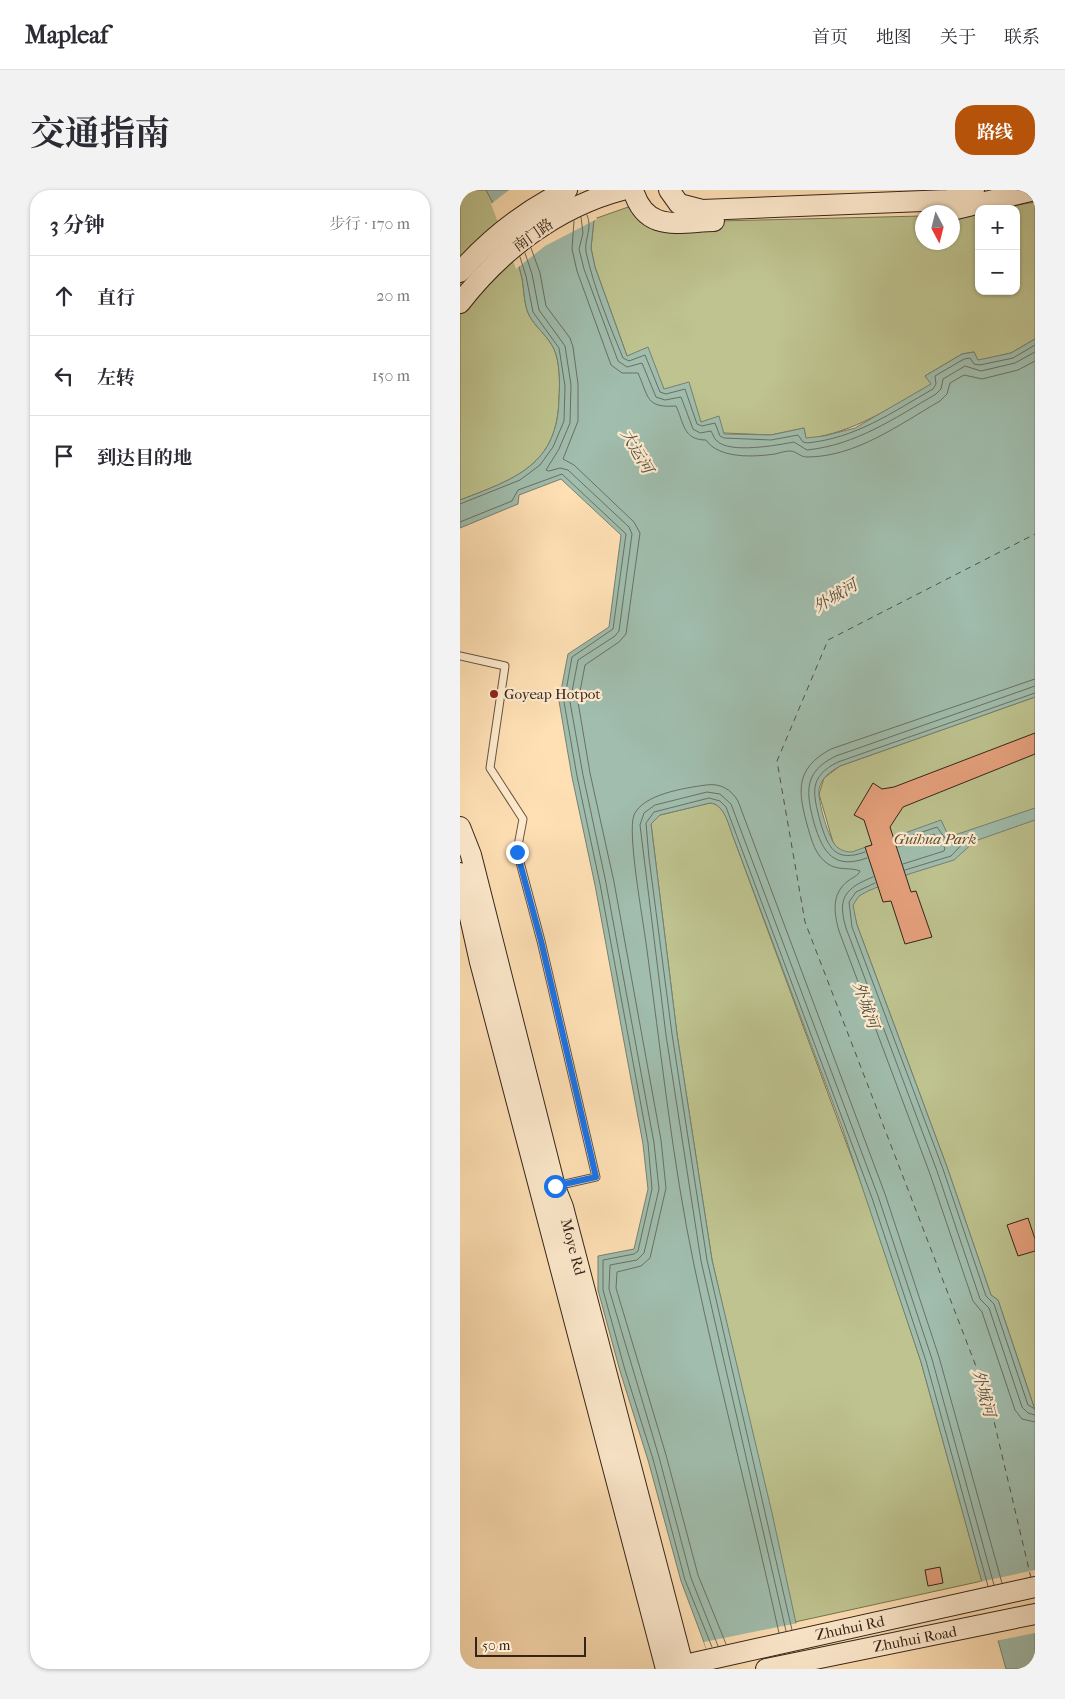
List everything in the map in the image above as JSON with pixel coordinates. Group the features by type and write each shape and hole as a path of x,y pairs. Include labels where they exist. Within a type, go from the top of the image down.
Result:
{"main road":[{"name":"南门路","path":"460,272 502,231 538,206 567,190"},
{"name":"南门路","path":"460,304 496,264 531,235 576,208 622,190"},
{"path":"633,190 640,209 650,217 664,222 915,214"},
{"path":"669,190 679,204 702,210 948,200 966,197 974,190"},
{"path":"960,207 1035,190"},
{"name":"Moye Rd","path":"460,827 471,855 555,1186 563,1207 675,1668"},
{"name":"Moye Rd","path":"460,874 480,962 675,1668"},
{"path":"460,937 480,962"},
{"name":"Zhuhui Rd","path":"675,1668 1035,1588"},
{"name":"Zhuhui Road","path":"766,1669 1035,1614"}],"lane":[{"path":"460,656 505,666 490,768 523,819 517,852 541,941 596,1177 555,1186"}],"green space":[{"path":"460,190 486,190 497,211 519,267 527,311 556,354 559,398 557,421 551,439 542,454 530,466 499,485 460,500"},
{"path":"1035,202 1035,339 1011,353 978,361 974,352 962,354 925,376 932,384 872,418 841,431 806,439 804,428 771,435 724,433 701,422 627,356 595,267 591,248 594,219 634,205 679,222 915,216 915,250 960,250 960,214 975,212 975,295 1020,295 1020,205 1018,205"},
{"name":"Guihua Park","path":"1035,697 1035,1410 998,1300 991,1295 947,1167 857,925 819,794 824,778 840,766"},
{"path":"710,803 719,807 728,823 867,1199 921,1362 982,1581 795,1622 712,1260 677,1034 651,824 660,815"}],"water":[{"path":"486,190 581,190 594,219 591,248 595,267 627,356 648,347 664,389 689,382 701,422 719,416 724,434 771,435 804,428 806,438 824,436 855,428 931,384 925,376 962,354 974,352 978,360 1011,353 1035,339 1035,697 840,766 824,778 820,785 819,794 824,820 834,843 844,851 850,852 941,820 949,837 1035,808 1035,820 975,841 954,860 909,874 868,891 859,896 853,905 857,925 947,1167 991,1295 998,1300 1035,1410 1035,1669 1006,1669 921,1362 842,1127 728,823 719,807 710,803 660,815 651,824 677,1034 712,1260 772,1513 806,1669 714,1669 681,1581 598,1290 598,1256 634,1249 648,1189 643,1144 559,701 568,654 609,627 621,535 561,479 519,495 518,504 460,528 460,500 499,485 530,466 542,454 551,439 557,421 559,398 559,373 556,354 527,311 516,255"}],"pier":[{"path":"509,190 584,190 597,219 545,246 516,269 491,204"},
{"path":"1035,1570 1035,1633 995,1641 979,1582"},
{"path":"798,1623 808,1669 713,1669 704,1642"}],"building":[{"path":"1035,733 1035,754 903,807 890,827 911,892 916,891 932,937 905,944 891,901 883,902 865,847 872,845 864,820 854,815 873,783 882,789 894,787"},
{"path":"1028,1218 1035,1239 1035,1251 1018,1256 1007,1225"},
{"path":"940,1567 943,1583 928,1586 925,1570"}],"ferry route":[{"path":"1031,1578 989,1400 805,922 777,761 828,640 1035,534"}],"place":[{"name":"Goyeap Hotpot","path":"494,694"}],"route":[{"path":"517,852 541,941 596,1177 555,1186"}],"water label":[{"name":"大运河","path":"637,451"},
{"name":"外城河","path":"835,596"},
{"name":"外城河","path":"866,1005"},
{"name":"外城河","path":"984,1393"}]}
